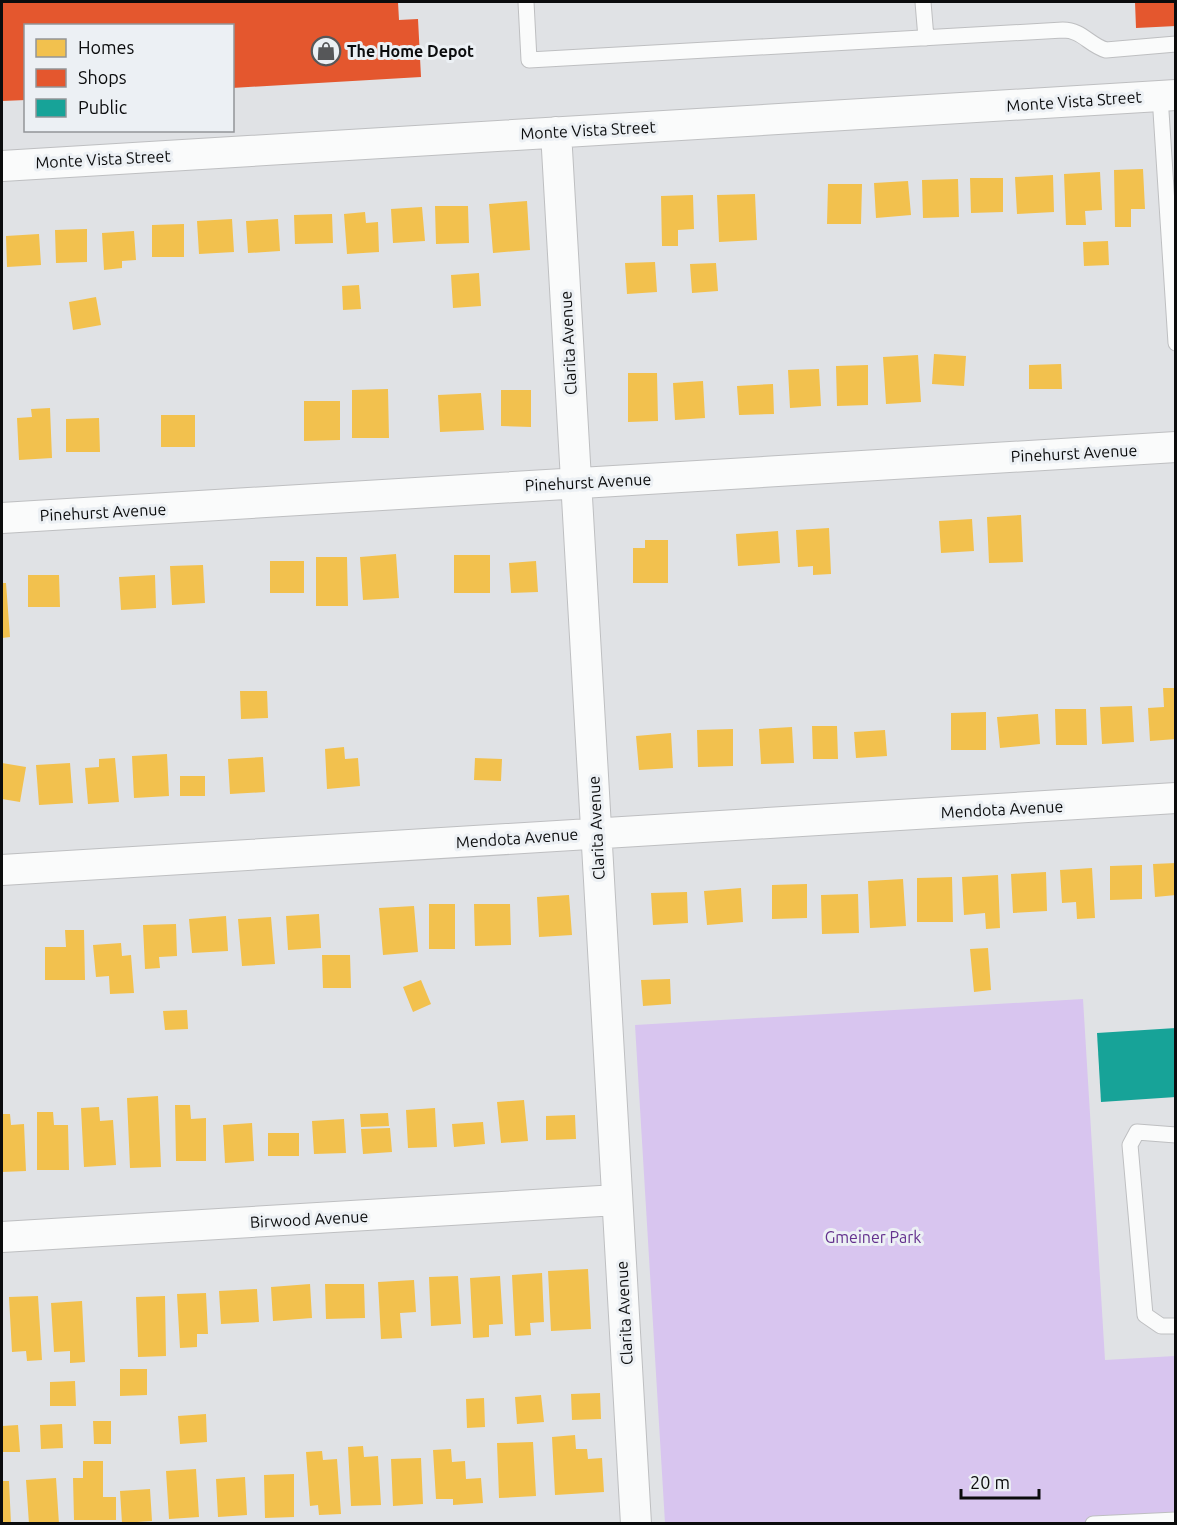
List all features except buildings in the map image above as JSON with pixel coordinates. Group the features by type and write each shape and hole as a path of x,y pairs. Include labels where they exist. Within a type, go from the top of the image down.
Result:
{"street":[{"name":"Monte Vista Street","path":"2,166 1168,95"},
{"name":"Clarita Avenue","path":"556,132 636,1524"},
{"name":"Pinehurst Avenue","path":"2,518 1176,447"},
{"name":"Mendota Avenue","path":"2,870 1176,798"},
{"name":"Birwood Avenue","path":"2,1237 617,1200"}],"lane":[{"path":"526,2 529,60 1063,30 1078,32 1098,48 1106,50 1176,44"},
{"path":"924,2 926,38"},
{"path":"1168,95 1176,342"},
{"path":"1176,1135 1137,1132 1130,1145 1145,1315 1161,1326 1176,1326"},
{"path":"1093,1524 1172,1521"}],"green space":[{"name":"Gmeiner Park","path":"1083,999 1105,1360 1175,1356 1175,1523 665,1523 635,1025"}],"place":[{"name":"The Home Depot","path":"326,51"}]}
